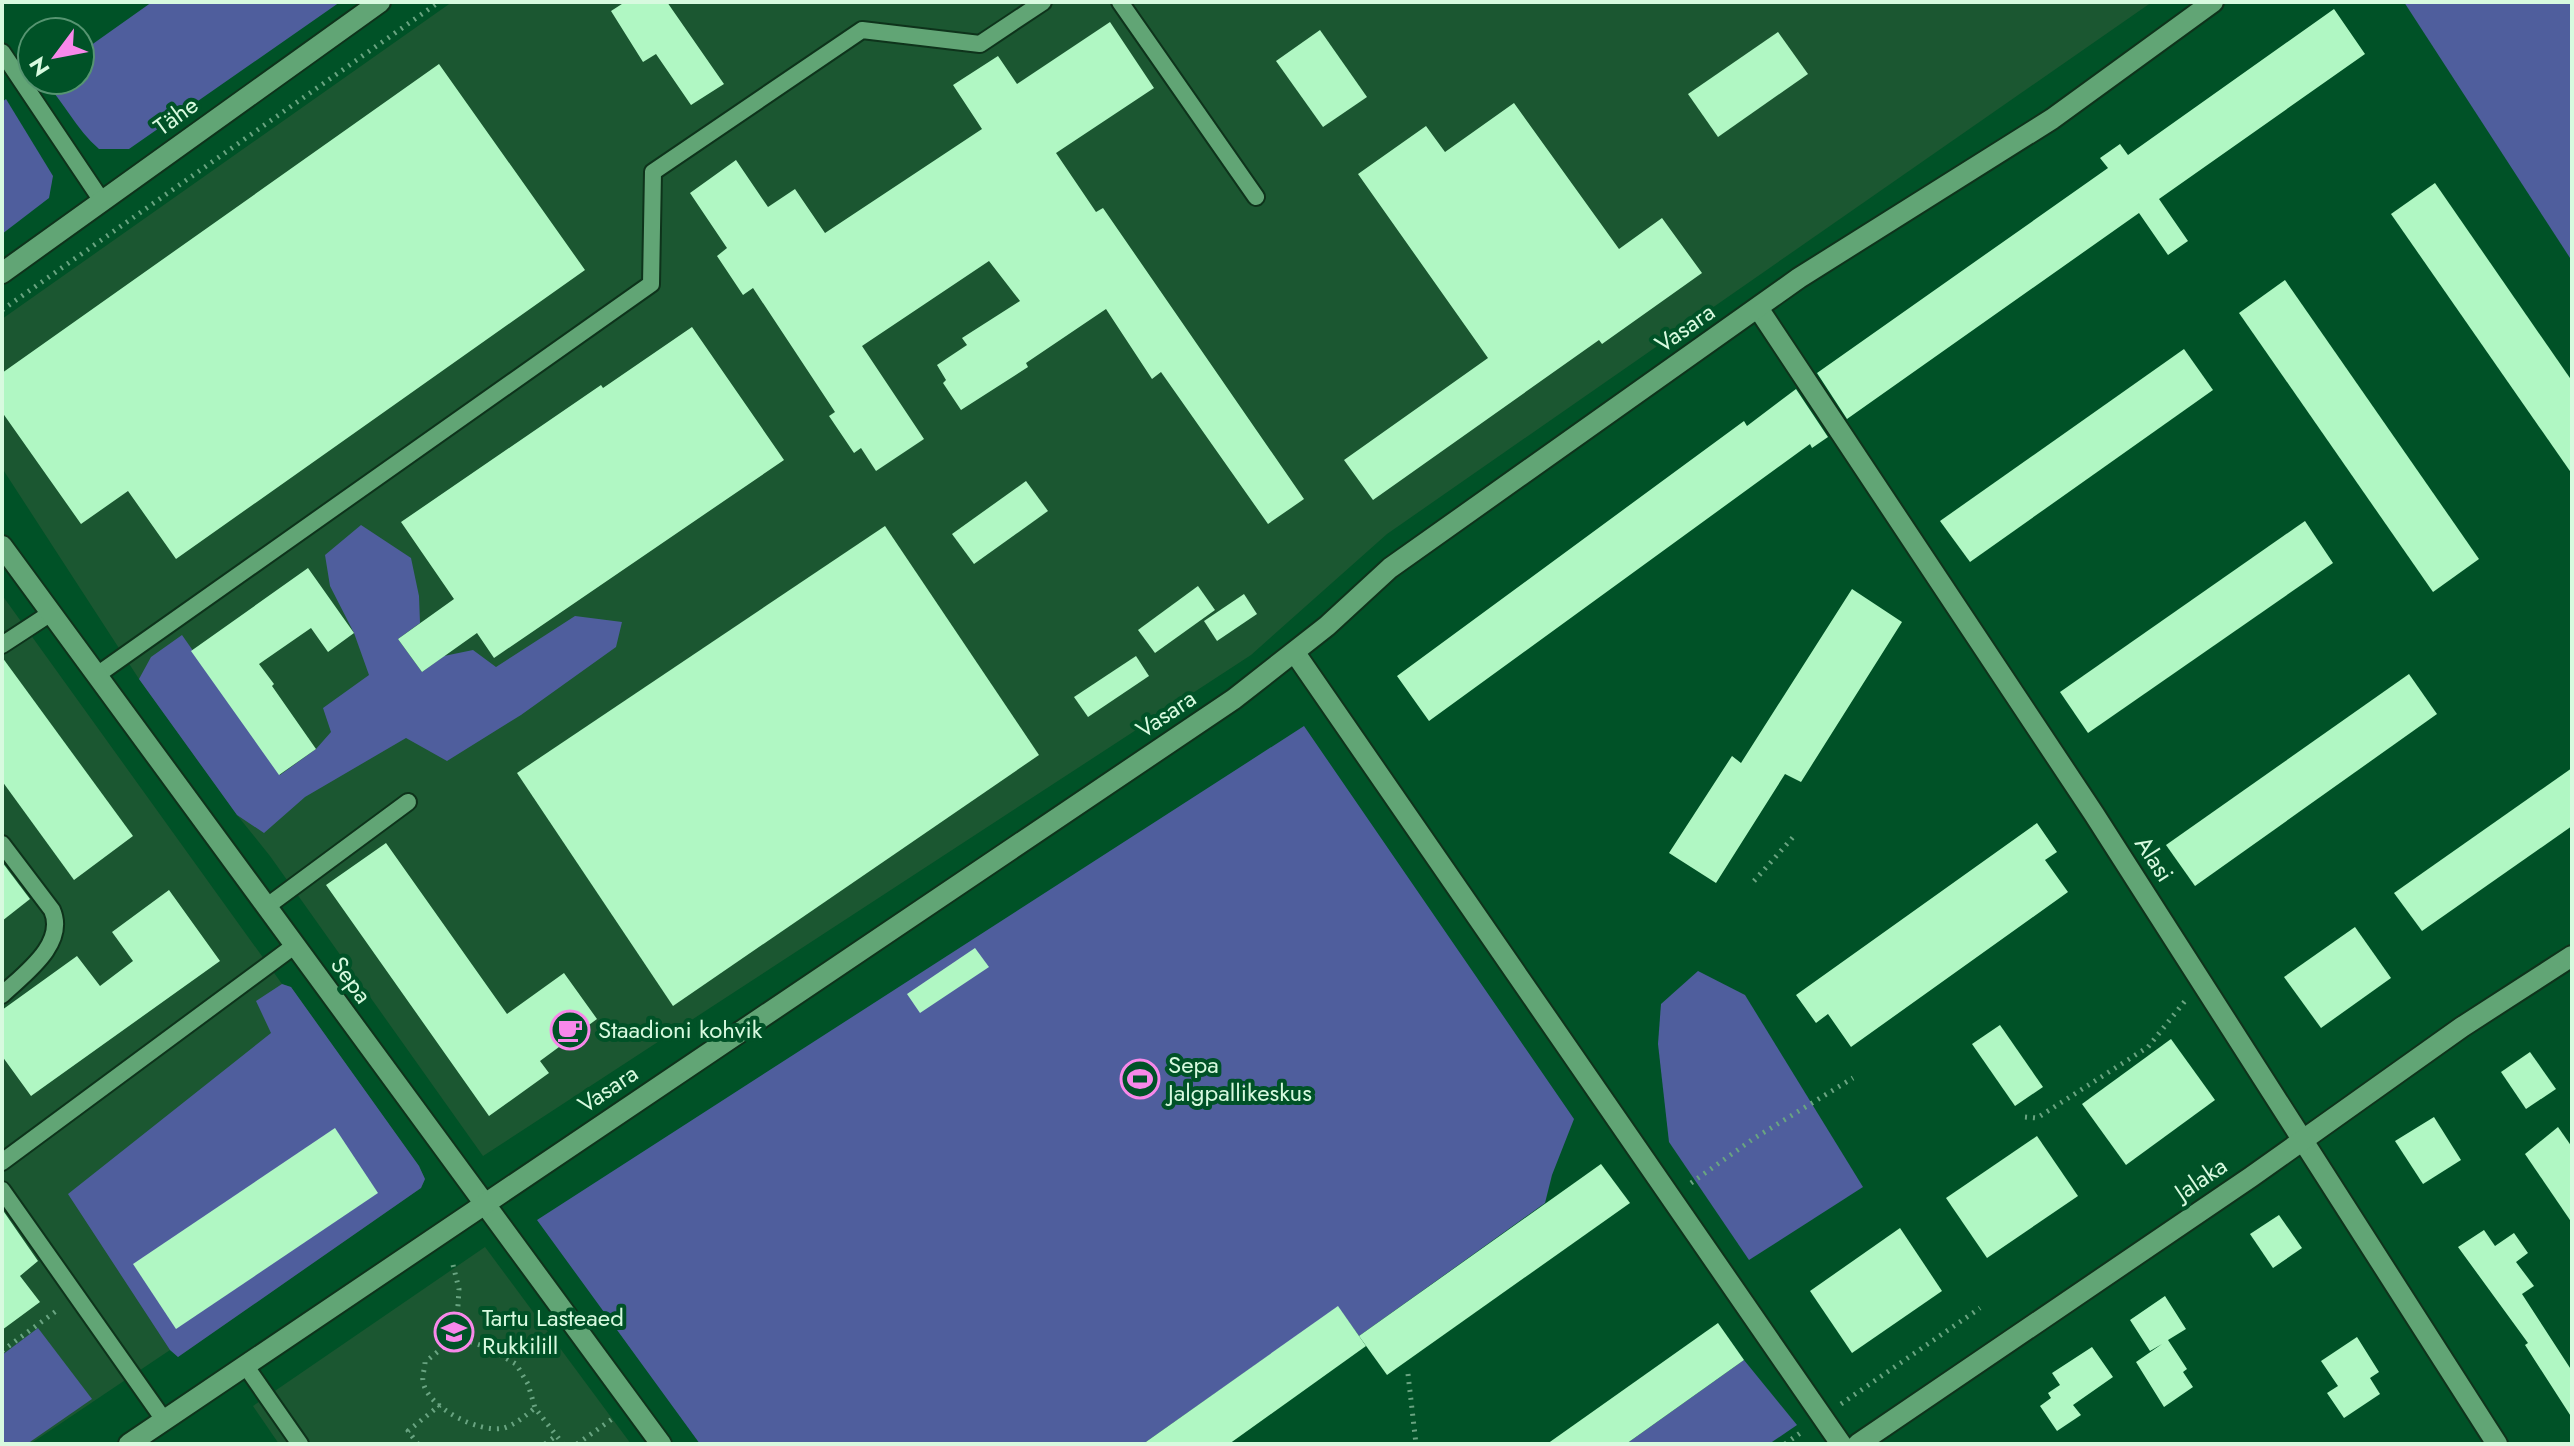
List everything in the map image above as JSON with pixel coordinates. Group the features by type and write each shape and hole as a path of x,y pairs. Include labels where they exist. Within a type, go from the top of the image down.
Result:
{"street":[{"name":"Tähe","path":"2,273 380,2"},
{"name":"Vasara","path":"129,1444 1234,699 1295,653 1390,568 1799,278 2052,119 2213,2"},
{"name":"Alasi","path":"1758,308 2094,814 2497,1444"},
{"name":"Sepa","path":"2,546 661,1444"},
{"path":"1295,653 1841,1444"},
{"name":"Jalaka","path":"1858,1444 2303,1140 2462,1027 2572,956"}],"lane":[{"path":"97,675 651,284 653,172 862,30 980,44 1043,2"},
{"path":"1120,2 1256,197"},
{"path":"2,52 102,201"},
{"path":"2,645 51,613"},
{"path":"266,907 408,802"},
{"path":"2,844 57,920 48,949 2,995"},
{"path":"2,1162 294,946"},
{"path":"2,1190 164,1420"},
{"path":"245,1365 300,1444"}],"path":[{"path":"2,310 439,2"},
{"path":"1754,881 1795,835"},
{"path":"2025,1117 2037,1118 2148,1047 2185,1000 2203,983"},
{"path":"1670,1198 1753,1139 1853,1078"},
{"path":"453,1265 459,1289 456,1337 425,1362 423,1381 431,1399 448,1412 482,1428 502,1428 519,1421 535,1408"},
{"path":"2,1351 76,1296"},
{"path":"1785,1444 1980,1308"},
{"path":"456,1337 486,1347 516,1364 528,1384 535,1408 563,1444"},
{"path":"1408,1374 1416,1444"},
{"path":"418,1444 408,1431 440,1405"},
{"path":"577,1444 616,1417"},
{"path":"545,1444 557,1435"}],"shaded area":[{"path":"152,2 340,2 129,149 99,149 56,96 96,96 96,42"},
{"path":"452,2 2152,2 1387,534 1251,655 483,1156 270,856 139,679 2,468 2,319"},
{"path":"2404,2 2572,2 2572,261"},
{"path":"6,99 53,176 49,198 2,234 2,102"},
{"path":"361,525 411,558 419,596 420,623 398,639 422,672 444,656 473,650 496,667 575,616 622,622 616,647 521,715 447,761 406,738 305,797 264,833 237,815 139,679 151,657 182,635 280,775 316,749 331,732 323,708 369,675 354,633 330,586 325,555"},
{"path":"2,595 282,984 291,987 419,1166 425,1179 421,1188 178,1357 170,1350 30,1444 2,1444"},
{"name":"Sepa Jalgpallikeskus","path":"1304,726 1574,1119 1552,1175 1545,1203 1359,1336 1338,1307 1143,1444 700,1444 537,1220"},
{"path":"1698,971 1745,995 1863,1187 1749,1260 1669,1142 1658,1044 1661,1004"},
{"path":"282,984 291,987 419,1166 425,1179 421,1188 178,1357 170,1350 68,1194 271,1033 256,1001"},
{"name":"Tartu Lasteaed Rukkilill","path":"485,1247 631,1444 279,1444 253,1406"},
{"path":"38,1328 92,1399 27,1444 2,1444 2,1355"},
{"path":"1744,1360 1797,1425 1769,1444 1626,1444"}],"building":[{"path":"625,2 667,2 724,84 691,105 656,54 643,62 611,11"},
{"path":"2334,9 2365,54 2159,199 2188,241 2168,255 2139,213 1847,419 1817,373 2108,168 2100,158 2120,144 2128,155"},
{"path":"1110,22 1154,88 1056,153 1096,212 1103,208 1304,499 1268,524 1161,372 1152,379 1106,309 1026,363 1028,367 961,410 943,383 946,380 937,365 967,345 962,338 1020,301 989,261 862,346 924,439 876,471 861,448 854,453 829,416 835,412 753,288 743,295 717,256 727,248 690,193 736,160 768,207 795,189 825,233 982,129 953,85 998,56 1017,84"},
{"path":"1320,30 1367,97 1323,127 1276,61"},
{"path":"1778,32 1808,74 1718,137 1688,94"},
{"path":"439,64 585,270 176,559 128,491 81,524 2,412 2,373"},
{"path":"1514,103 1619,249 1662,218 1702,273 1602,344 1599,340 1373,500 1344,460 1488,358 1358,174 1426,126 1445,152"},
{"path":"2435,183 2572,381 2572,474 2391,214"},
{"path":"2285,280 2479,559 2433,592 2239,313"},
{"path":"692,327 784,460 494,658 477,633 422,672 398,639 454,599 401,522 601,385 603,388"},
{"path":"2184,349 2213,390 1970,562 1940,521"},
{"path":"1796,389 1828,437 1812,448 1810,444 1429,721 1397,676 1744,421 1747,426"},
{"path":"1026,481 1048,511 974,564 952,534"},
{"path":"2305,521 2333,563 2088,733 2060,692"},
{"path":"885,526 1039,755 673,1006 517,773"},
{"path":"308,568 354,633 328,652 311,628 259,664 316,749 279,775 191,651"},
{"path":"1198,586 1215,610 1155,653 1138,630"},
{"path":"1852,589 1902,622 1801,782 1785,774 1716,883 1669,853 1732,756 1741,763"},
{"path":"1244,594 1257,614 1217,641 1204,621"},
{"path":"1136,656 1149,676 1088,717 1074,697"},
{"path":"2,657 133,836 74,880 2,781"},
{"path":"2409,674 2437,714 2195,886 2166,845"},
{"path":"2572,768 2572,826 2422,931 2394,893"},
{"path":"2037,823 2057,852 2045,860 2068,892 1851,1047 1828,1014 1816,1023 1796,995"},
{"path":"386,843 507,1014 564,973 597,1019 540,1061 549,1073 489,1116 326,885"},
{"path":"2,862 30,899 2,921"},
{"path":"169,890 220,961 31,1096 2,1056 2,1010 77,956 100,986 133,961 112,932"},
{"path":"2355,927 2391,978 2321,1028 2284,977"},
{"path":"975,948 989,967 920,1013 907,994"},
{"path":"2000,1025 2043,1087 2015,1106 1972,1044"},
{"path":"2171,1039 2215,1100 2126,1165 2082,1104"},
{"path":"2530,1052 2556,1089 2526,1109 2501,1072"},
{"path":"2434,1117 2461,1160 2423,1184 2395,1141"},
{"path":"2558,1127 2572,1147 2572,1223 2525,1154"},
{"path":"335,1128 378,1193 176,1329 133,1264"},
{"path":"2037,1136 2078,1196 1987,1258 1946,1198"},
{"path":"1601,1164 1630,1203 1387,1375 1359,1336"},
{"path":"2,1209 38,1261 20,1276 40,1302 2,1330"},
{"path":"2279,1215 2302,1248 2273,1268 2250,1234"},
{"path":"1900,1228 1942,1291 1852,1353 1810,1291"},
{"path":"2484,1230 2495,1246 2514,1233 2528,1253 2516,1262 2534,1286 2522,1294 2572,1371 2572,1418 2525,1345 2528,1343 2458,1247"},
{"path":"2165,1296 2186,1329 2168,1340 2187,1369 2183,1372 2193,1387 2164,1407 2136,1362 2162,1344 2150,1351 2130,1320"},
{"path":"1338,1306 1366,1346 1229,1444 1143,1444"},
{"path":"1718,1323 1744,1360 1626,1444 1547,1444"},
{"path":"2357,1337 2379,1372 2370,1378 2380,1394 2344,1418 2327,1393 2338,1386 2321,1361"},
{"path":"2092,1347 2113,1377 2073,1405 2081,1415 2057,1431 2040,1406 2051,1398 2048,1393 2060,1385 2052,1373"}],"place":[{"name":"Staadioni kohvik","path":"570,1030"},
{"name":"Sepa Jalgpallikeskus","path":"1140,1079"},
{"name":"Tartu Lasteaed Rukkilill","path":"454,1332"}]}
